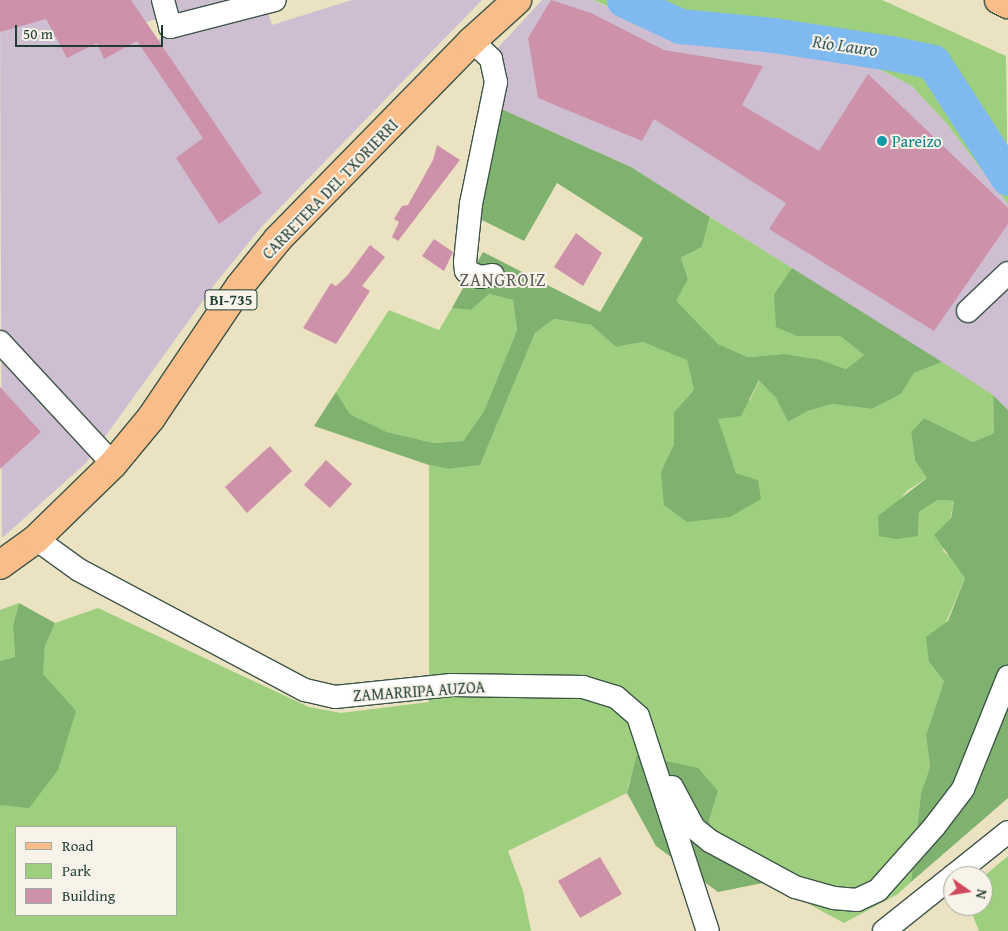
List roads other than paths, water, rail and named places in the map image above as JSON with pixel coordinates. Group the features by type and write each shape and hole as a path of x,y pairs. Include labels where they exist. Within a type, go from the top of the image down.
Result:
{"main road":[{"name":"BI-735","path":"472,42 500,0"},
{"name":"BI-735","path":"472,42 518,0"},
{"name":"CARRETERA DEL TXORIERRI","path":"0,566 36,538 113,464 151,418 240,286 278,239 472,42"}],"street":[{"path":"162,0 170,27 275,0"},
{"path":"472,42 491,59 496,82 471,204 465,262 466,270 480,277 493,275"},
{"path":"968,311 1008,273"},
{"path":"0,342 113,464"},
{"name":"ZAMARRIPA AUZOA","path":"36,538 79,570 305,690 335,697 451,685 583,686 616,697 638,716 708,931"},
{"path":"649,749 694,828 710,841 795,887 834,898 857,900 878,890 934,827 963,789 1008,677"},
{"path":"966,866 1008,832"},
{"path":"884,931 943,884"}],"waterway":[{"name":"Río Lauro","path":"624,0 680,26 773,35 891,53 933,62 1008,178"}],"place":[{"name":"Pareizo","path":"882,141"}],"district":[{"name":"ZANGROIZ","path":"503,280"}]}
